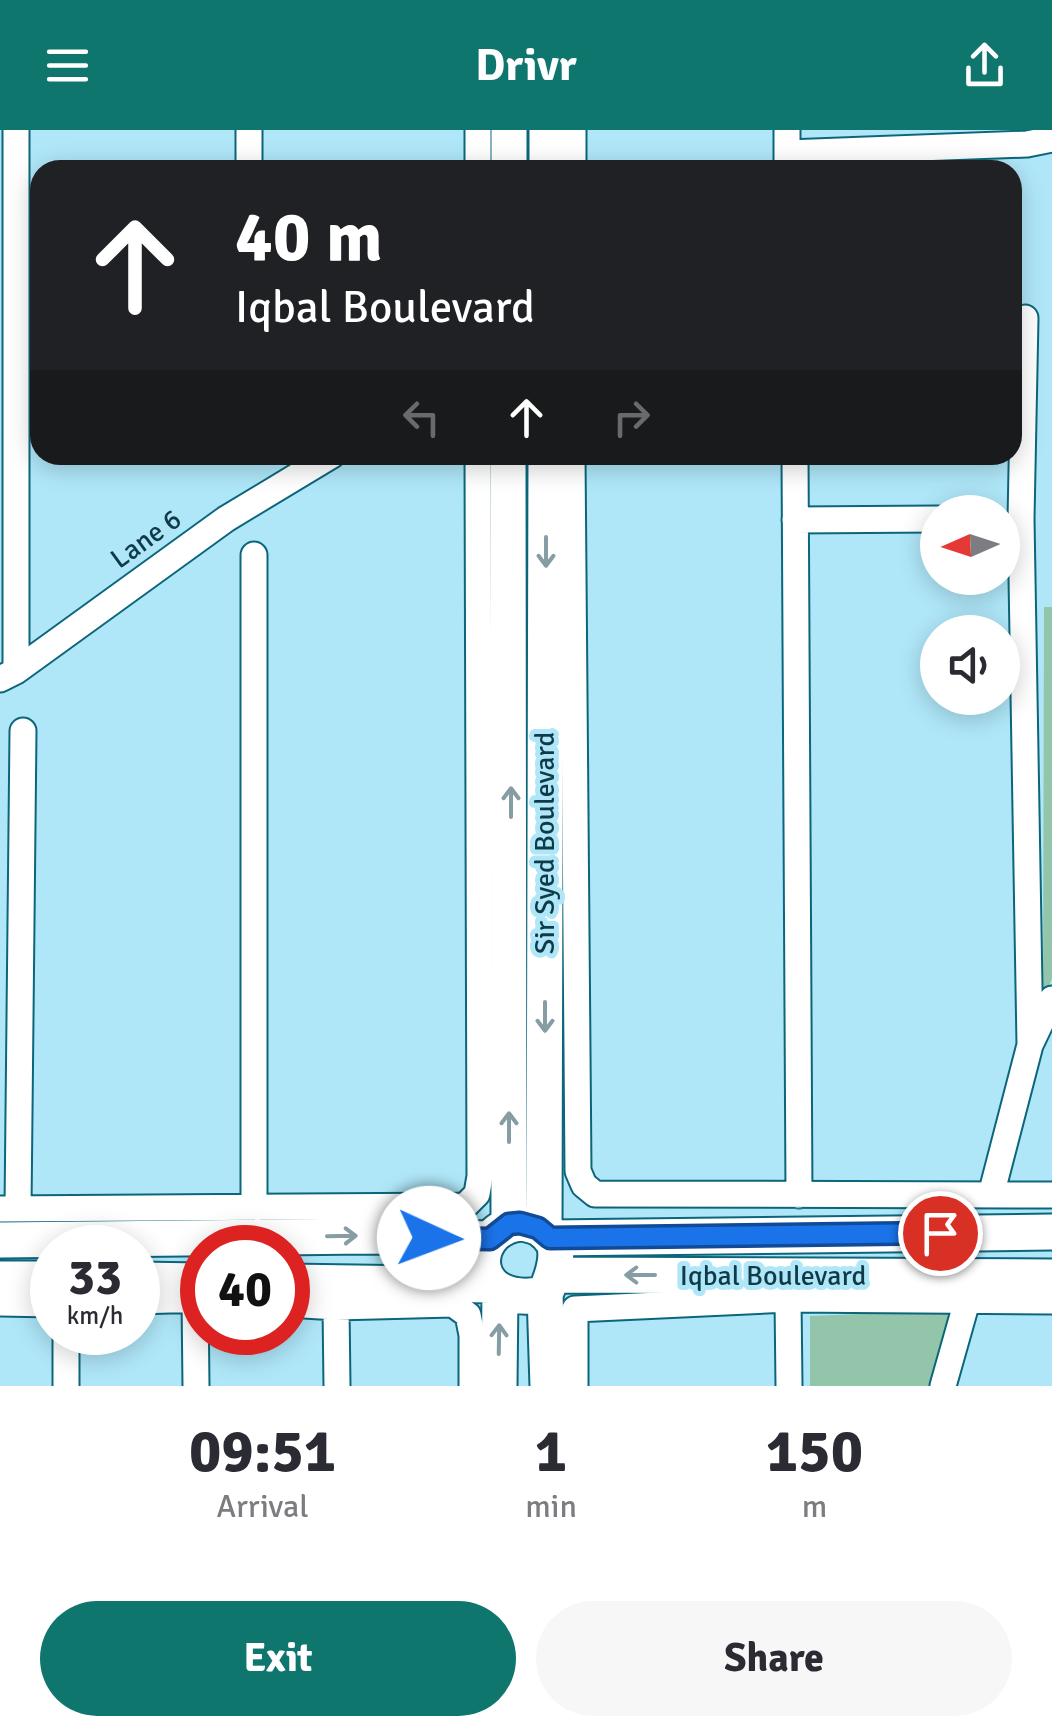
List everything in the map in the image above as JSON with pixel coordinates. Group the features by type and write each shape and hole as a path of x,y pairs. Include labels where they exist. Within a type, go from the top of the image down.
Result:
{"street":[{"path":"8,675 19,388 16,130"},
{"path":"249,130 250,160"},
{"path":"478,130 478,160"},
{"path":"509,130 509,160"},
{"path":"547,130 547,160"},
{"path":"573,160 574,130"},
{"path":"787,151 1036,138"},
{"path":"1022,364 1025,318"},
{"name":"Lane 6","path":"8,675 226,518 315,465"},
{"path":"22,732 9,1208 465,1206 477,1194 480,1176 478,465"},
{"name":"Sir Syed Boulevard","path":"499,1232 508,465"},
{"name":"Sir Syed Boulevard","path":"546,465 547,1235"},
{"path":"572,465 578,1171 584,1185 595,1194 1052,1195"},
{"path":"795,465 799,1195"},
{"path":"1014,495 1015,465"},
{"path":"795,520 920,519"},
{"path":"254,556 254,1209"},
{"path":"1015,595 1030,1045"},
{"path":"991,1194 1030,1045 1052,999"},
{"path":"0,1240 368,1236 499,1232 526,1224 547,1235 558,1256 550,1284 548,1386"},
{"path":"499,1232 483,1262 496,1288 499,1386"},
{"name":"Iqbal Boulevard","path":"547,1235 1052,1232"},
{"name":"Iqbal Boulevard","path":"550,1284 1052,1277"},
{"path":"310,1283 496,1288 514,1297 550,1284"},
{"path":"788,1299 790,1386"},
{"path":"574,1386 574,1309 788,1299 1052,1302"},
{"path":"943,1386 967,1301"},
{"path":"310,1305 454,1304 468,1314 472,1386"},
{"path":"336,1307 336,1386"},
{"path":"66,1355 66,1386"},
{"path":"196,1386 197,1355"}],"green space":[{"path":"1044,607 1052,607 1052,978 1043,1003"},
{"path":"954,1310 929,1386 810,1386 810,1316"}],"route":[{"path":"429,1238 490,1239 509,1224 520,1223 538,1228 550,1238 940,1233"}]}
